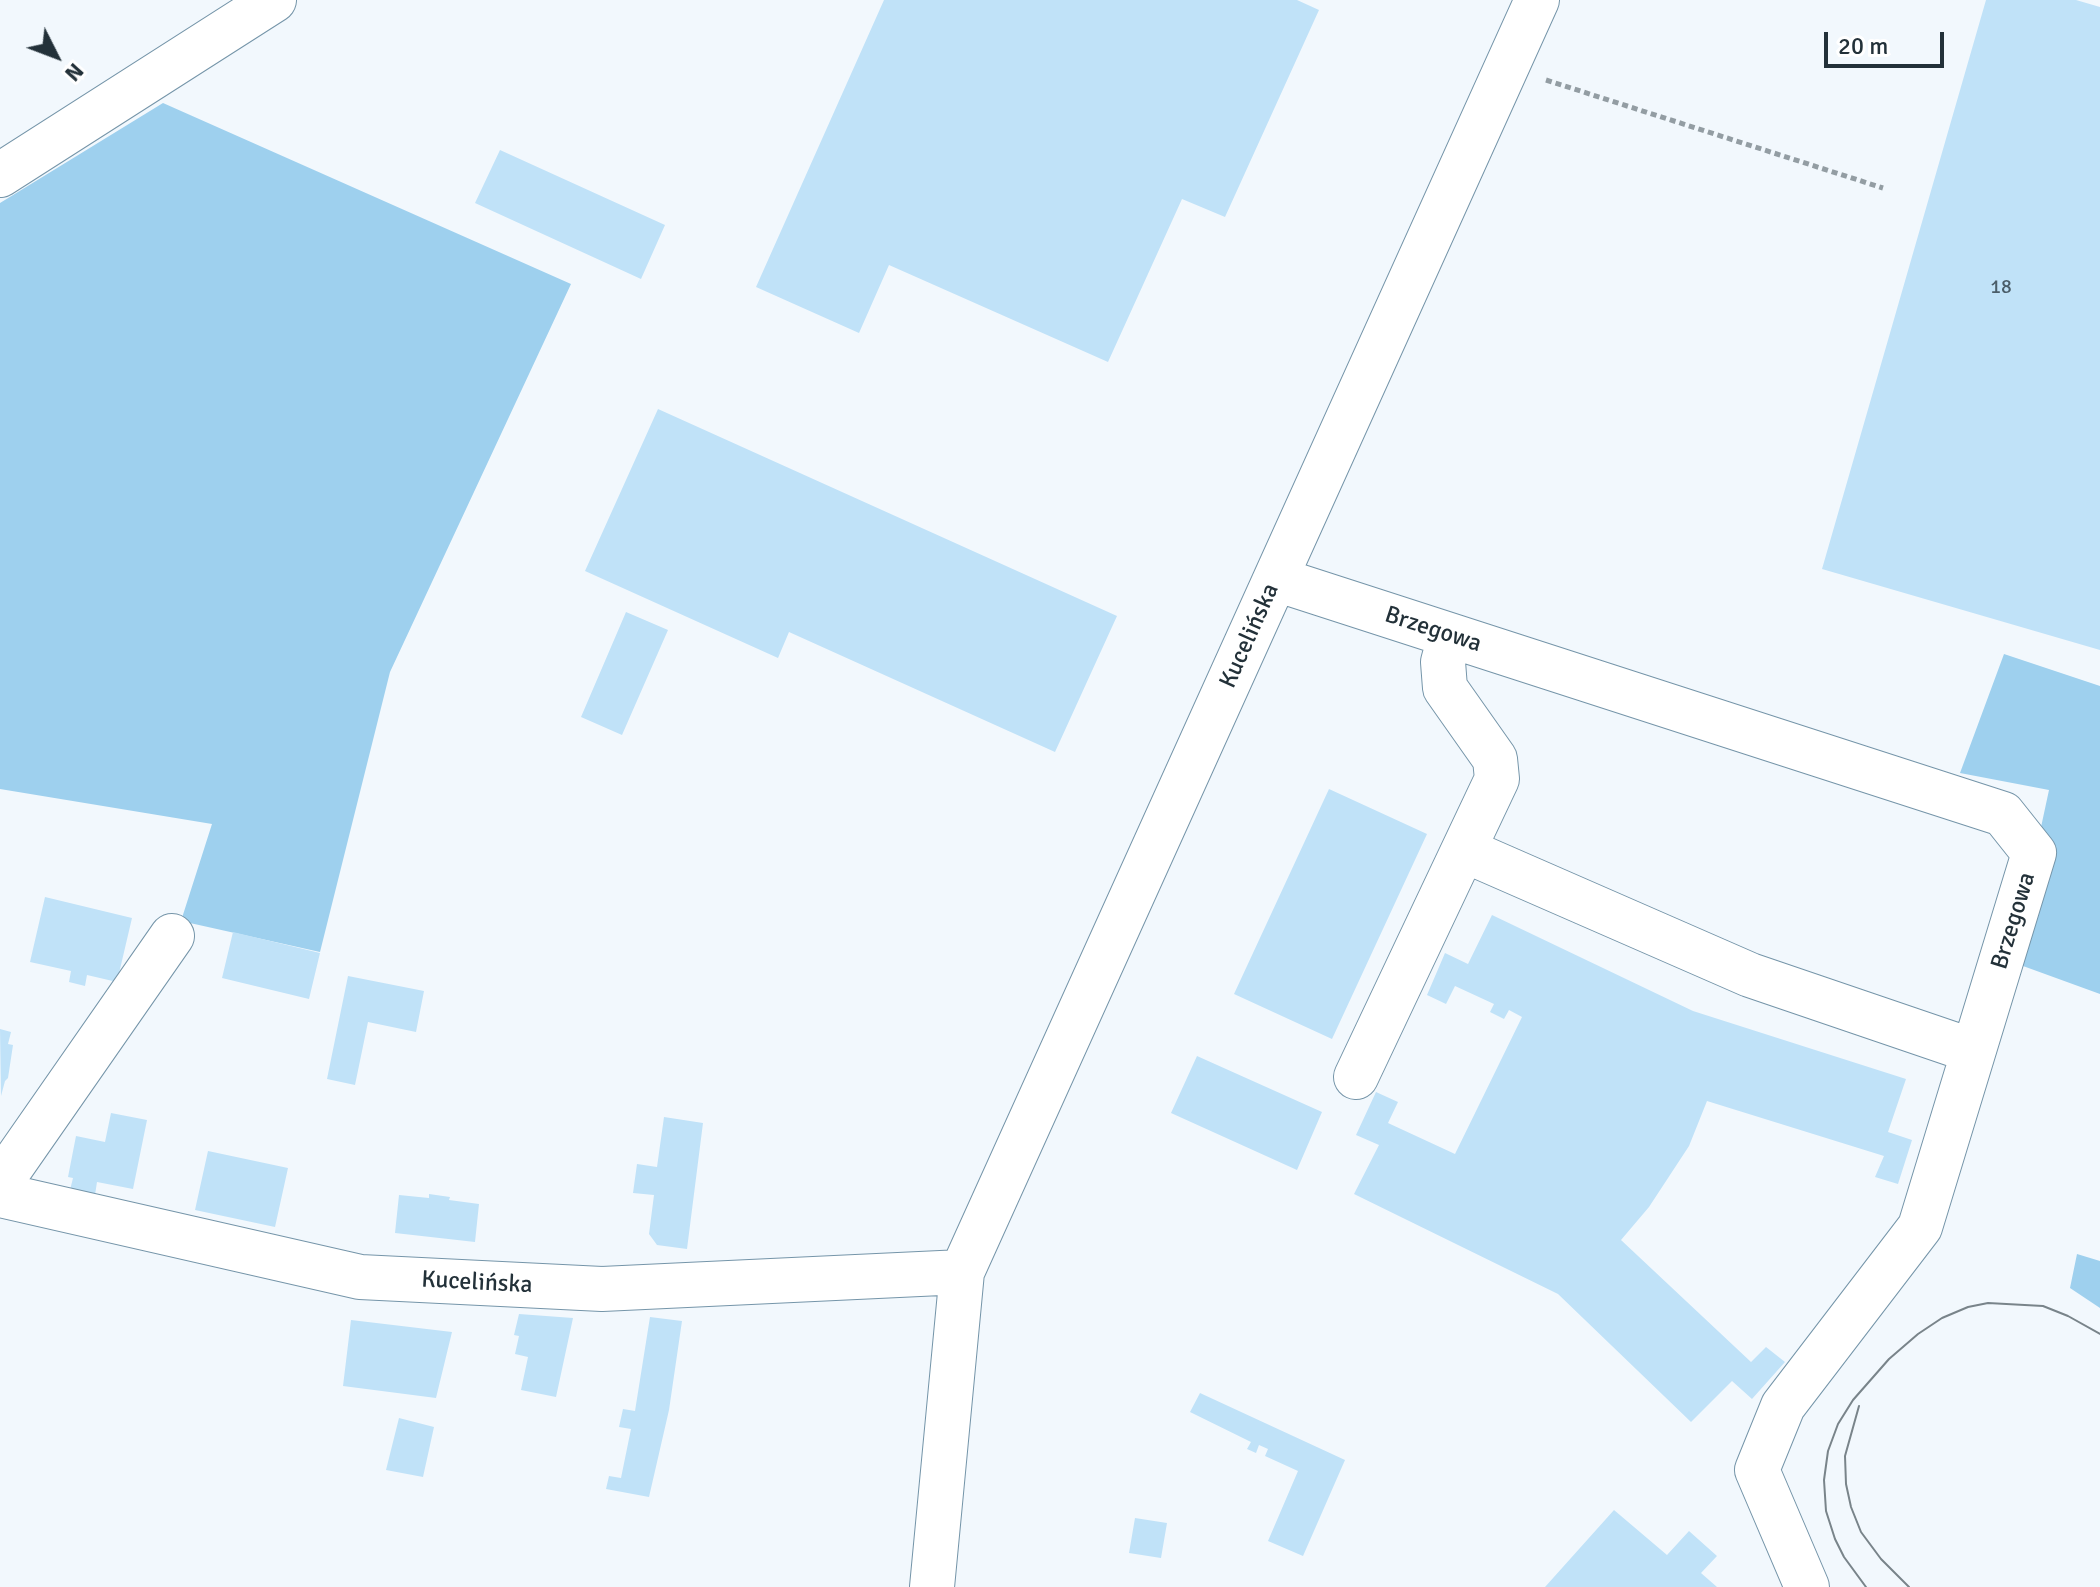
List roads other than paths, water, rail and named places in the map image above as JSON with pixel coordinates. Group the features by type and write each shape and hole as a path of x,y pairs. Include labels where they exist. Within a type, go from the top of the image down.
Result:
{"street":[{"path":"0,175 274,0"},
{"name":"Kucelińska","path":"932,1587 962,1272 1537,0"},
{"name":"Brzegowa","path":"1276,579 2003,814 2034,853 1920,1227 1783,1406 1757,1470 1807,1587"},
{"path":"1356,1077 1497,779 1495,759 1445,688 1443,662 1450,636"},
{"path":"1464,850 1750,975 1973,1051"},
{"path":"0,1183 172,936"},
{"name":"Kucelińska","path":"0,1195 360,1277 602,1289 962,1272"}],"tram line":[{"path":"1866,1587 1835,1539 1826,1511 1824,1480 1828,1451 1838,1424 1853,1400 1889,1359 1942,1318 1988,1303 2043,1306 2100,1334"},
{"path":"1859,1406 1845,1456 1851,1507 1861,1532 1881,1559 1909,1587"}]}
